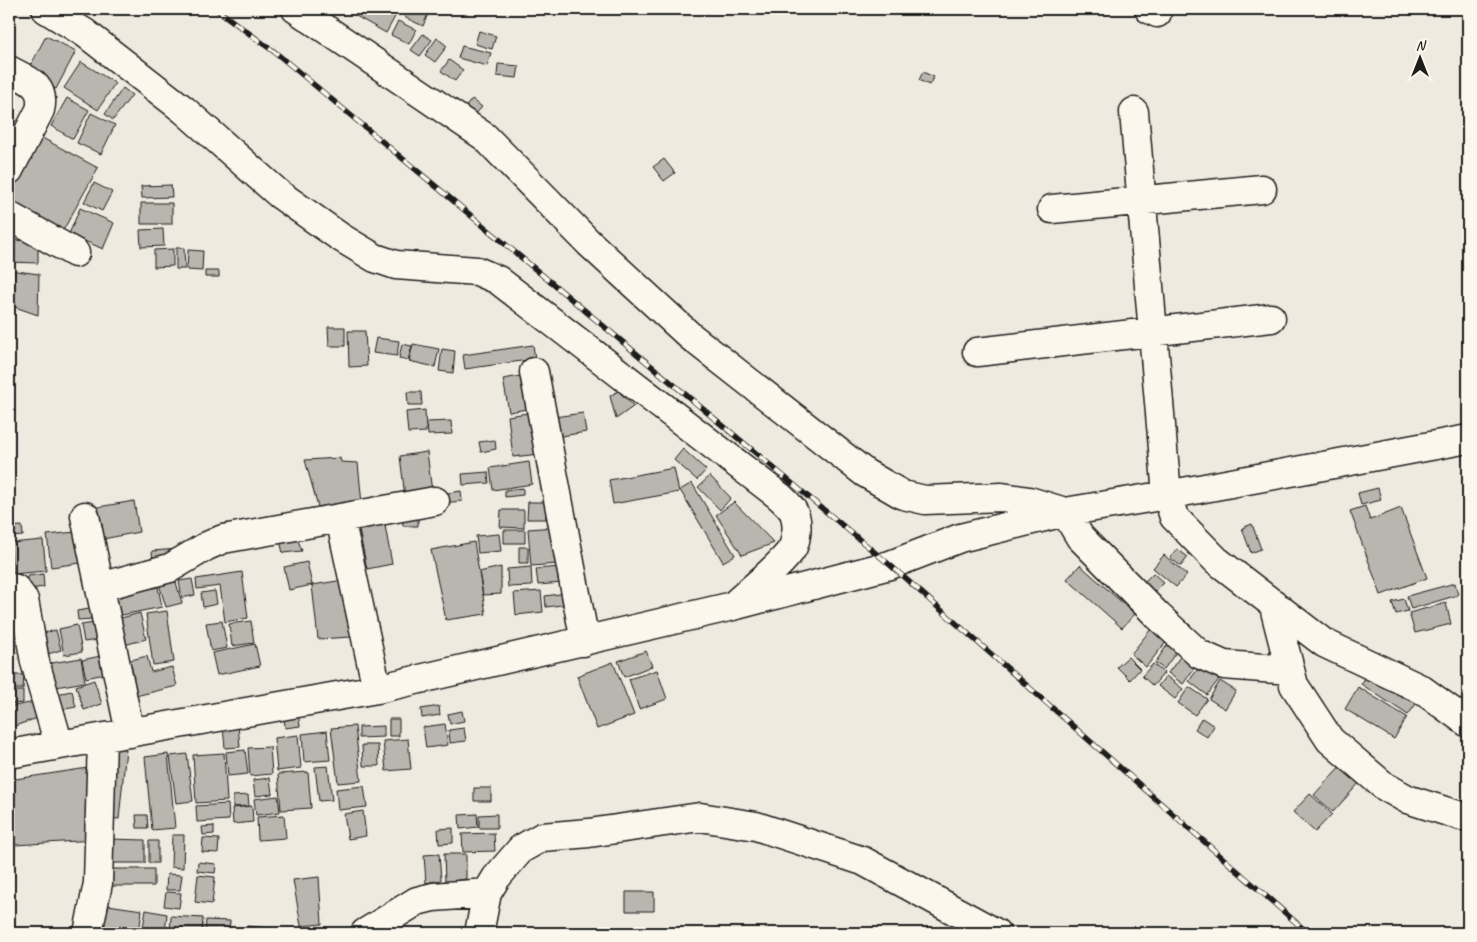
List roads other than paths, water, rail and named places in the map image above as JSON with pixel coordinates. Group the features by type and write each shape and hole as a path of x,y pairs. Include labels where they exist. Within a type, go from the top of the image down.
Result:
{"street":[{"path":"46,9 85,33 184,110 279,194 340,237 375,258 396,265 477,271 498,280 779,496 794,511 796,536 792,548 782,560 733,606"},
{"path":"296,9 485,138 589,243 690,336 865,473 903,495 925,500 1002,497 1029,501 1065,512 1080,537 1157,615 1199,654 1224,665 1290,670"},
{"path":"9,70 32,82 40,92 42,100 40,110 9,170"},
{"path":"1134,112 1167,495 1174,517 1209,553 1324,643 1421,689 1468,723"},
{"path":"1052,209 1262,190"},
{"path":"9,216 74,253"},
{"path":"977,352 1271,318"},
{"path":"534,372 583,631 583,642"},
{"path":"9,754 377,689 733,606 890,565 960,538 1065,512 1468,439"},
{"path":"100,588 170,568 206,546 223,539 435,501"},
{"path":"85,516 130,733"},
{"path":"340,518 377,689"},
{"path":"9,587 16,590 24,600 35,662 59,745"},
{"path":"1273,604 1294,685 1330,740 1384,786 1407,799 1461,816 1468,816"},
{"path":"88,933 98,883 102,738"},
{"path":"479,933 487,893 496,878 521,849 542,837 588,833 700,817 756,826 863,861 996,933"},
{"path":"365,933 417,901 433,897 487,893"}],"railway":[{"path":"216,9 276,53 890,565 1308,933"}]}
